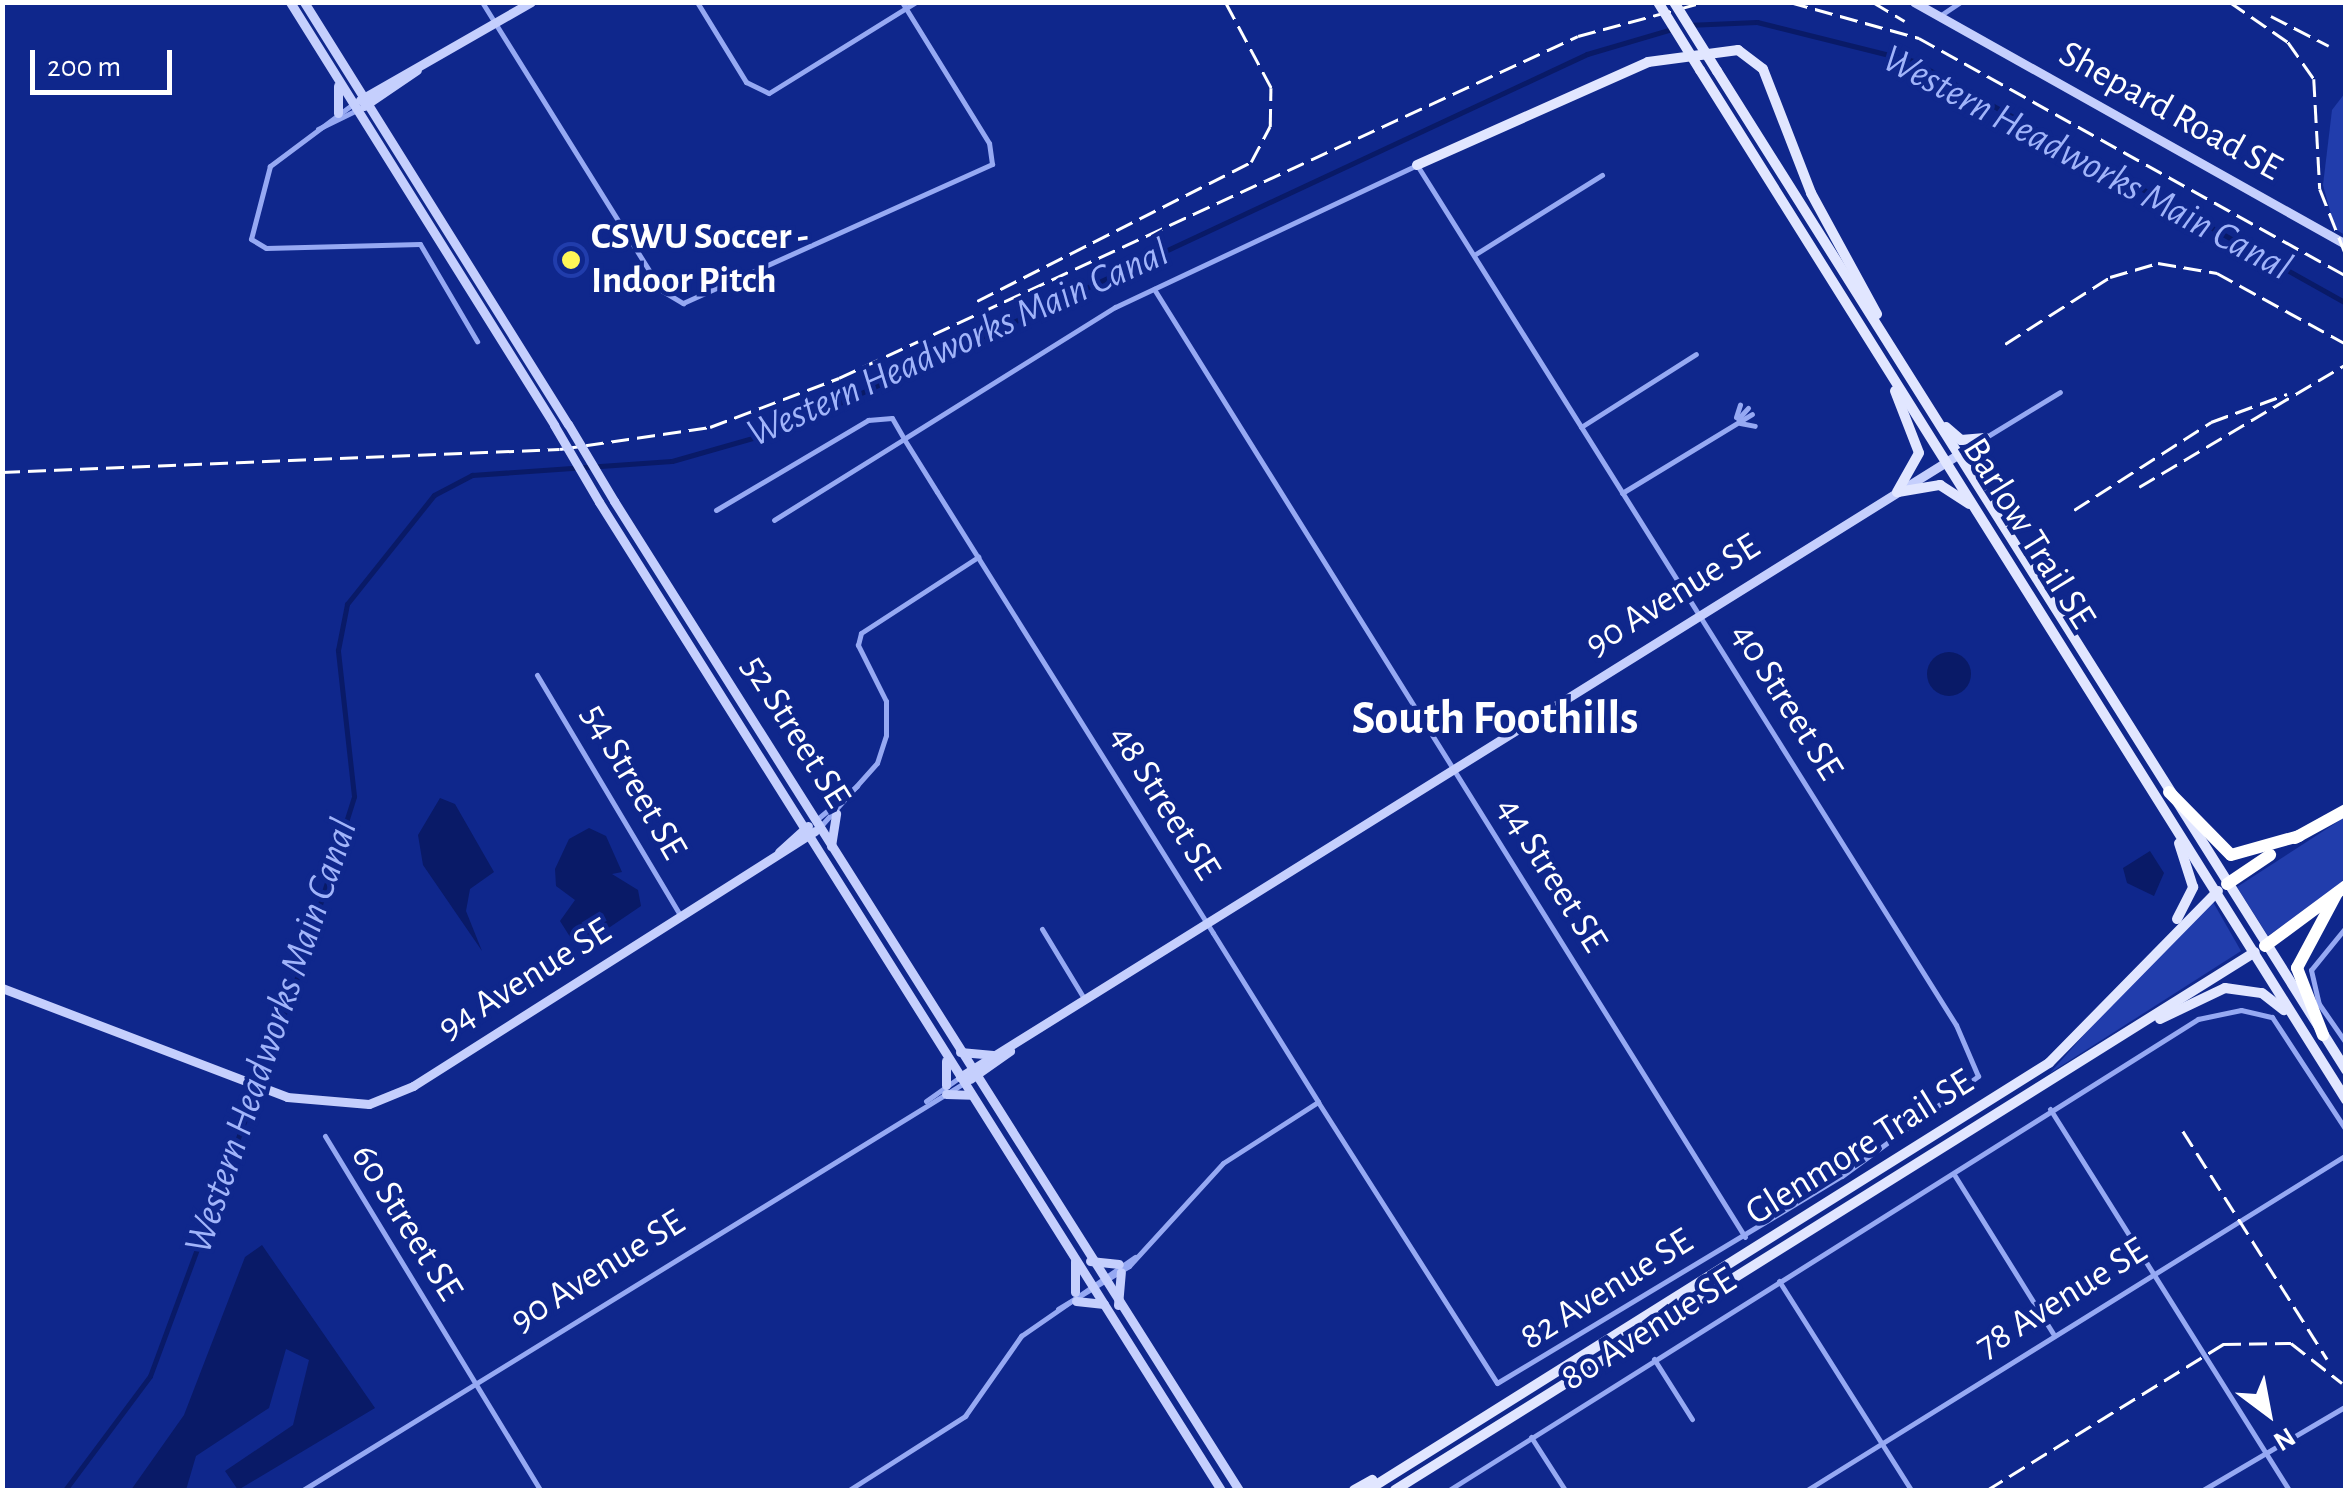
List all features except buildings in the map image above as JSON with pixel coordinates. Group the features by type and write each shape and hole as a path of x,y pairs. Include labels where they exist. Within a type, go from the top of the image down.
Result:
{"highway":[{"path":"2166,799 2231,855 2298,836"},
{"name":"Glenmore Trail SE","path":"2221,888 2298,836 2346,810"},
{"path":"2256,949 2341,889"},
{"path":"2323,1035 2297,968 2341,889"}],"main road":[{"name":"52 Street SE","path":"290,2 599,502 792,806 812,828"},
{"name":"52 Street SE","path":"304,2 568,424 812,828 960,1052 1090,1261 1104,1304 1224,1490"},
{"path":"355,107 531,2"},
{"name":"Barlow Trail SE","path":"1658,2 1997,541 2166,799"},
{"name":"Barlow Trail SE","path":"1674,2 1993,506 2346,1100"},
{"name":"Shepard Road SE","path":"1914,2 2346,244"},
{"path":"1417,165 1648,62 1738,50 1763,69 1811,193 1902,364"},
{"path":"337,79 338,113"},
{"path":"353,81 383,90"},
{"path":"383,90 383,128"},
{"path":"1876,349 1917,440 1916,468 1897,492"},
{"path":"1910,404 1959,454"},
{"path":"1933,414 1961,440 1985,438 1976,466 1993,506"},
{"name":"90 Avenue SE","path":"962,1080 996,1054 1959,454"},
{"path":"1947,461 2026,560"},
{"path":"1897,492 1948,487 1997,541"},
{"path":"2160,941 2193,886 2166,799"},
{"path":"792,806 792,838"},
{"path":"790,850 826,850 836,813"},
{"name":"94 Avenue SE","path":"2,988 287,1097 345,1107 394,1095 681,917 812,828"},
{"name":"94 Avenue SE","path":"778,853 790,850 812,828"},
{"name":"52 Street SE","path":"826,850 945,1054 1075,1258 1118,1308 1240,1490"},
{"name":"Barlow Trail SE","path":"2221,888 2254,929 2256,949 2346,1070"},
{"name":"Glenmore Trail SE","path":"1372,1490 2049,1064 2160,941 2221,888"},
{"name":"Glenmore Trail SE","path":"1397,1490 2256,949"},
{"path":"2108,1045 2225,988 2262,993 2301,1030"},
{"name":"90 Avenue SE","path":"973,1073 991,1066 1014,1044"},
{"path":"960,1052 996,1054"},
{"path":"945,1054 946,1090 971,1095"},
{"path":"990,1105 991,1066"},
{"path":"1075,1258 1075,1297 1104,1304"},
{"path":"1090,1261 1120,1268 1118,1308"},
{"path":"1354,1490 1436,1448"}],"street":[{"path":"482,2 672,302 747,280 994,160 904,6"},
{"path":"697,2 760,93 916,2"},
{"path":"1938,16 1960,2"},
{"path":"355,107 338,113 260,182 251,239 266,248 420,244 477,341"},
{"path":"318,129 355,107"},
{"path":"774,520 1153,288 1417,165"},
{"name":"40 Street SE","path":"1417,165 1981,1066"},
{"path":"1474,255 1602,175"},
{"name":"44 Street SE","path":"1153,288 1746,1236"},
{"path":"1581,427 1696,354"},
{"name":"90 Avenue SE","path":"1959,454 2060,392"},
{"path":"1732,424 1740,405"},
{"path":"1622,492 1750,411"},
{"path":"716,510 868,420 892,418 904,439"},
{"path":"1732,424 1755,426"},
{"name":"48 Street SE","path":"904,439 1318,1102 1501,1384"},
{"name":"94 Avenue SE","path":"812,828 836,813 863,781 888,723 861,633 978,557"},
{"name":"54 Street SE","path":"537,675 681,917"},
{"name":"94 Avenue SE","path":"812,828 863,781"},
{"path":"2346,928 2311,970 2319,1004 2346,1043"},
{"path":"1042,929 1085,1000"},
{"name":"80 Avenue SE","path":"1449,1490 1779,1281 1956,1176 2050,1109 2185,1026 2242,1010 2282,1027 2346,1130"},
{"name":"82 Avenue SE","path":"1501,1384 1746,1236 1955,1096 1981,1066"},
{"name":"90 Avenue SE","path":"303,1490 962,1080"},
{"path":"849,1490 965,1416 1021,1336 1135,1257 1222,1163 1318,1102"},
{"path":"2050,1109 2289,1490"},
{"name":"60 Street SE","path":"324,1136 540,1490"},
{"name":"78 Avenue SE","path":"1808,1490 2346,1154"},
{"path":"1956,1176 2055,1336"},
{"path":"1779,1281 1911,1490"},
{"path":"1654,1359 1692,1418"},
{"path":"2203,1490 2346,1406"},
{"path":"1531,1437 1564,1490"}],"shaded area":[{"path":"2345,93 2345,235 2335,229 2323,185 2332,110"},
{"name":"CSWU Soccer - Indoor Pitch","path":"571,242 584,247 589,260 584,273 571,278 558,273 553,260 558,247"},
{"path":"1949,652 1965,658 1971,674 1965,690 1949,696 1933,690 1927,674 1933,658"},
{"path":"440,798 455,804 494,872 470,889 466,911 482,951 423,865 418,835"},
{"path":"2345,817 2345,880 2268,936 2237,887"},
{"path":"589,828 606,836 622,872 612,874 638,890 641,906 588,942 572,940 560,921 575,900 556,886 555,869 569,839"},
{"path":"2150,851 2164,873 2154,896 2127,883 2123,868"},
{"path":"2213,902 2241,951 2050,1073 2148,963"},
{"path":"262,1245 375,1408 238,1490 225,1471 293,1425 309,1360 286,1349 269,1408 196,1456 186,1490 131,1490 184,1415 245,1257"}],"waterway":[{"name":"Western Headworks Main Canal","path":"1687,25 1757,22 1913,61 2346,303"},
{"name":"Western Headworks Main Canal","path":"65,1490 150,1376 293,990 354,796 338,650 347,604 434,495 472,475 672,461 784,429 1587,54 1672,29"}],"railway":[{"path":"977,301 1251,162 1270,127 1271,88 1225,2"},
{"path":"2,472 560,449 710,427 839,378 1578,36 1704,2"},
{"path":"1790,2 1919,38 2346,276"},
{"path":"1873,2 1905,21"},
{"path":"2230,2 2288,42 2314,79 2320,189 2346,255"},
{"path":"2271,16 2329,46"},
{"path":"2005,344 2110,277 2158,263 2217,273 2346,344"},
{"path":"2139,487 2346,364"},
{"path":"2074,510 2211,422 2287,394"},
{"path":"2183,1131 2327,1359"},
{"path":"1987,1490 2223,1344 2291,1343 2342,1383"}],"place":[{"name":"CSWU Soccer - Indoor Pitch","path":"571,260"}],"district":[{"name":"South Foothills","path":"1495,720"}]}
